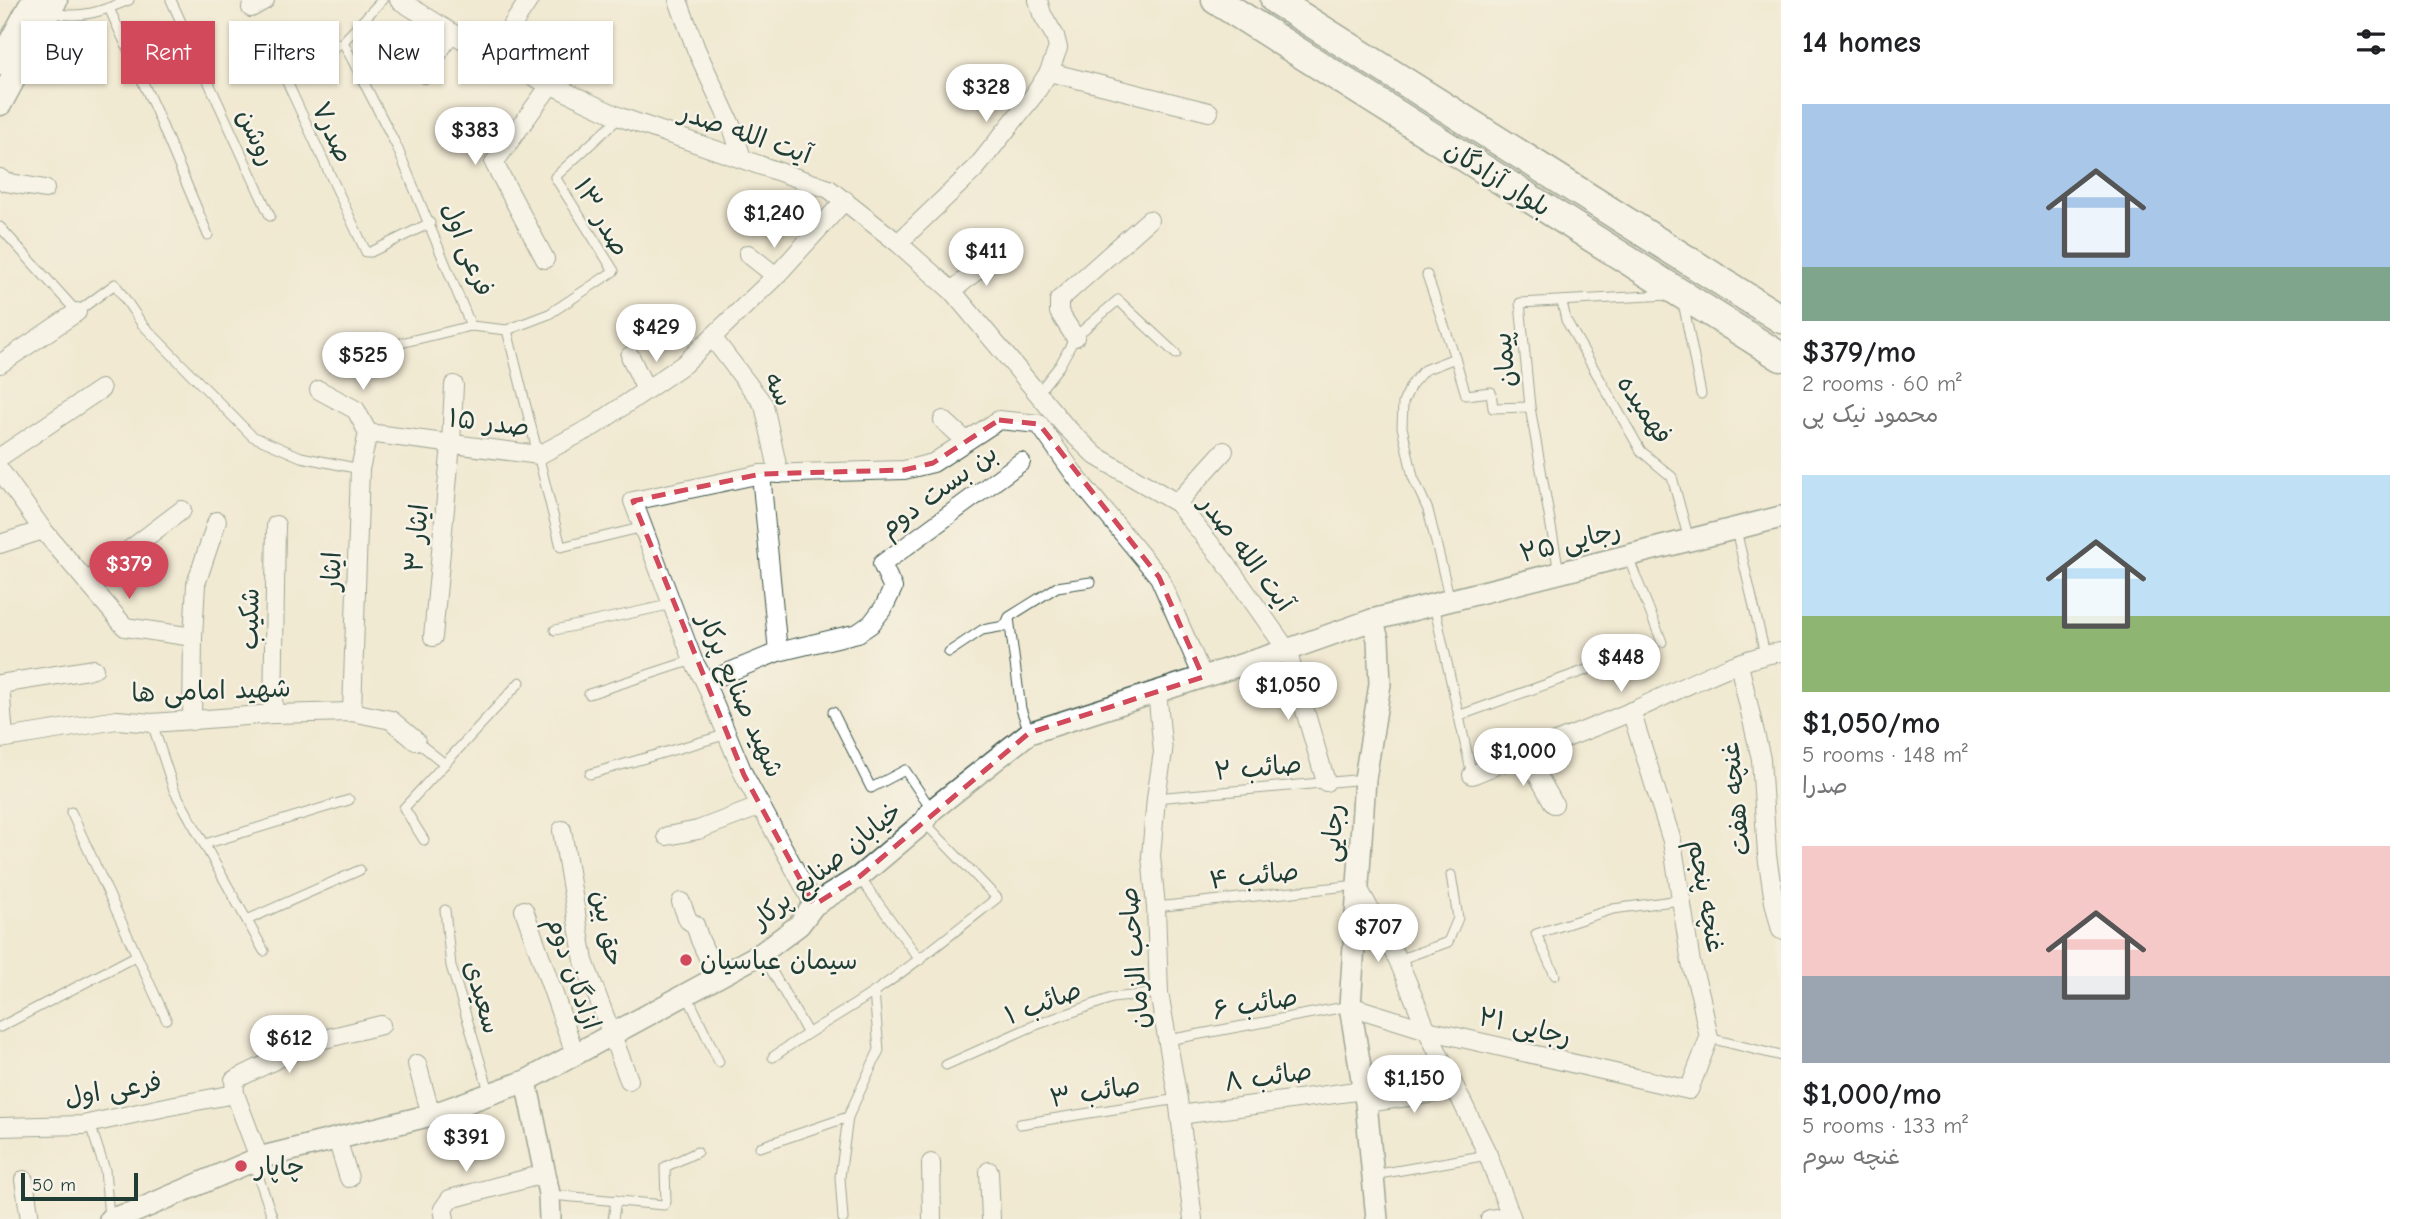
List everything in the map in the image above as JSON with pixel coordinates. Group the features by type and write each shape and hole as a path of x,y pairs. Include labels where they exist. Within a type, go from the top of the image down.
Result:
{"highway":[{"name":"بلوار آزادگان","path":"1216,0 1781,357"},
{"name":"بلوار آزادگان","path":"1275,0 1781,319"}],"main road":[{"path":"0,63 46,4"},
{"path":"0,103 46,4"}],"street":[{"path":"514,21 528,0"},
{"path":"678,0 696,49 732,127 742,158"},
{"path":"898,243 976,168 1049,72 1058,48 1038,0"},
{"name":"آیت الله صدر","path":"401,1 458,38"},
{"path":"444,44 450,34"},
{"path":"1049,72 1209,112"},
{"path":"545,259 494,163 551,84"},
{"name":"آیت الله صدر","path":"551,84 620,117 829,189 898,243 952,291 1065,426 1096,456 1177,503 1225,562 1287,650 1326,782"},
{"path":"0,178 5,182 45,189"},
{"name":"صدر ۱۵","path":"368,433 538,455 594,426 684,364 776,276 845,200"},
{"path":"1075,337 1059,312 1059,300 1149,220"},
{"path":"748,254 776,276"},
{"path":"952,291 995,256"},
{"path":"0,364 77,312"},
{"name":"سه","path":"712,337 764,405 770,474"},
{"path":"630,356 646,390"},
{"name":"ایثار ۳","path":"433,637 451,444 453,385"},
{"path":"0,457 101,389"},
{"path":"319,390 356,410 368,433"},
{"name":"بن بست دوم","path":"943,420 966,441"},
{"path":"778,652 770,474 904,470 933,463 999,420 1038,424 1077,478 1158,577 1203,677"},
{"name":"ایثار","path":"352,712 360,470 368,433"},
{"path":"1177,503 1224,452"},
{"name":"بن بست دوم","path":"705,682 778,652 859,633 871,624 884,607 893,588 882,565 1021,463"},
{"path":"0,470 43,530 125,627 193,637"},
{"name":"شهید صنایع پرکار","path":"770,474 633,500 693,660 744,775 814,905"},
{"path":"87,582 182,510"},
{"name":"رجایی ۲۵","path":"1372,620 1781,517"},
{"path":"192,721 196,584 217,521"},
{"name":"شکیب","path":"273,715 276,525"},
{"path":"0,544 43,530"},
{"name":"خیابان صنایع پرکار","path":"110,1219 135,1215 256,1159 431,1115 526,1081 762,953 799,925 814,905 859,877 1029,733 1372,620"},
{"name":"رجایی","path":"1372,620 1378,639 1380,684 1365,779 1350,1006 1365,1096 1377,1219"},
{"path":"1472,775 1739,664 1773,653"},
{"name":"غنچه هفت","path":"1739,664 1762,760 1767,855 1781,930"},
{"path":"2,738 0,684 94,669"},
{"name":"صاحب الزمان","path":"1157,691 1163,752 1151,856 1159,993 1179,1107 1193,1219"},
{"name":"غنچه پنجم","path":"1631,711 1672,841 1691,963 1709,1038"},
{"name":"شهید امامی ها","path":"2,738 117,720 152,723 352,712 391,720 416,741"},
{"path":"1525,753 1554,804"},
{"path":"667,836 698,830 761,806"},
{"name":"حق بین","path":"562,830 584,961 629,1080"},
{"path":"1357,885 1398,960 1427,1030 1488,1155 1511,1217 1490,1219"},
{"path":"681,902 688,920 695,925 717,977"},
{"name":"ازادگان دوم","path":"524,910 575,1054"},
{"name":"رجایی ۲۱","path":"1350,1006 1427,1030 1689,1090 1709,1038"},
{"path":"256,1159 235,1094 234,1080 312,1042 381,1025"},
{"path":"417,1064 431,1115"},
{"path":"526,1081 550,1219"},
{"name":"صائب ۸","path":"1179,1107 1456,1090"},
{"name":"فرعی اول","path":"0,1127 90,1124 235,1094"},
{"path":"337,1139 349,1178"},
{"path":"931,1163 932,1219"},
{"path":"989,1171 991,1219"},
{"path":"24,1180 30,1219"},
{"path":"445,1219 443,1209 450,1199 546,1184"}],"lane":[{"path":"46,4 68,17 109,8 129,0"},
{"name":"روشن","path":"171,0 270,216"},
{"name":"صدر۷","path":"382,0 343,42 294,70 288,76 287,82 366,252 430,223"},
{"path":"109,8 208,235"},
{"name":"فرعی اول","path":"343,42 397,147 471,326"},
{"name":"صدر ۱۳","path":"368,351 471,326 507,330 549,314 614,271 555,177 620,117"},
{"path":"0,228 77,312 115,284 142,324 252,436 301,457 360,470"},
{"path":"1427,275 1466,395 1491,392 1493,408 1530,407"},
{"path":"1682,294 1701,394"},
{"name":"پیمان","path":"1559,572 1530,407 1520,303 1682,294"},
{"path":"1037,394 1060,365 1075,337 1118,300 1176,354"},
{"name":"فهمیده","path":"1562,302 1566,320 1641,451 1672,477 1689,540"},
{"path":"507,330 561,547 644,527"},
{"path":"1455,358 1424,370 1410,385 1403,403 1402,427 1413,477 1428,510 1458,716 1472,775"},
{"path":"1736,528 1773,653"},
{"path":"1628,555 1662,642"},
{"path":"949,652 982,630 1005,626 1009,617 1057,587 1091,582"},
{"path":"555,630 673,604"},
{"path":"1009,617 1021,709 1029,733"},
{"path":"589,694 693,660"},
{"path":"1458,716 1600,665"},
{"path":"424,840 404,808 520,682"},
{"path":"773,1057 807,1032 874,992 920,960 998,898 928,816 905,770 871,788 833,712"},
{"path":"152,723 174,790 264,951"},
{"path":"590,774 728,734"},
{"path":"416,741 445,764"},
{"name":"صائب ۲","path":"1156,798 1365,779"},
{"path":"205,844 349,800"},
{"path":"71,812 166,1019"},
{"path":"247,919 360,870"},
{"path":"1398,960 1448,942 1458,918 1451,875"},
{"path":"859,877 920,960"},
{"name":"صائب ۴","path":"1156,907 1357,885"},
{"path":"1555,975 1536,934 1613,909 1680,900"},
{"name":"سعیدی","path":"445,910 451,967 490,1094"},
{"path":"762,953 807,1032"},
{"path":"0,1027 136,956"},
{"path":"843,1219 840,1177 848,1117 879,1050 874,992"},
{"name":"صائب ۱","path":"946,1065 1034,1026 1112,998 1159,993"},
{"path":"686,994 719,1062"},
{"name":"صائب ۶","path":"1168,1040 1350,1006"},
{"path":"1709,1038 1781,1056"},
{"name":"صائب ۳","path":"1020,1124 1179,1107"},
{"path":"760,1147 848,1117"},
{"path":"90,1124 105,1170 110,1219"},
{"path":"546,1184 615,1200 664,1205 665,1167 698,1152"},
{"path":"1373,1175 1488,1155"},
{"path":"256,1159 273,1219"},
{"path":"613,1219 615,1200"}],"highlighted area":[{"path":"999,420 1039,424 1159,577 1203,677 1029,733 859,877 814,905 744,775 633,501 761,474 904,470 933,463"}],"place":[{"name":"سیمان عباسیان","path":"686,960"},
{"name":"چاپار","path":"241,1166"}]}
